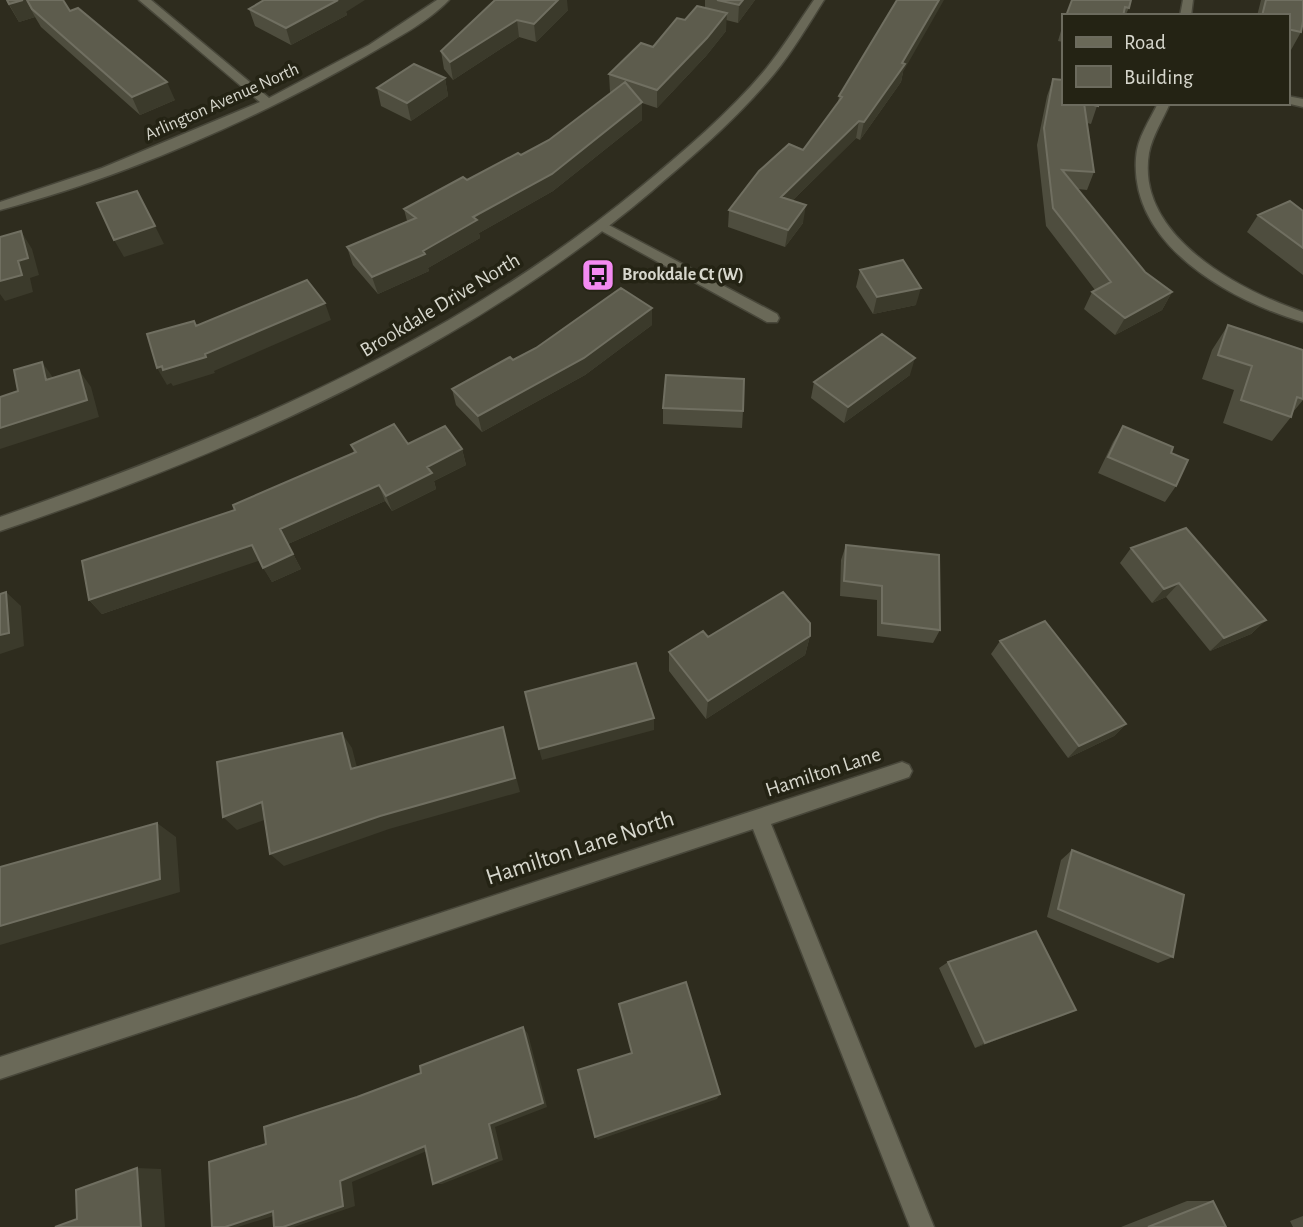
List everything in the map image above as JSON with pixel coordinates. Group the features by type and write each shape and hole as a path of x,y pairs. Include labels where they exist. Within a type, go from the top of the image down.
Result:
{"street":[{"path":"144,0 269,104"},
{"name":"Arlington Avenue North","path":"0,206 129,162 269,104 349,62 412,24 444,0"},
{"name":"Brookdale Drive North","path":"0,524 81,497 222,440 368,373 481,309 603,226 652,186 727,117 771,70 819,0"},
{"path":"1163,105 1142,155 1141,182 1152,212 1174,242 1209,272 1253,299 1303,317"},
{"path":"603,226 772,318"},
{"name":"Hamilton Lane","path":"758,817 902,771"},
{"path":"758,817 922,1227"},
{"name":"Hamilton Lane North","path":"0,1068 758,817"}],"building":[{"path":"7,0 23,0 9,4"},
{"path":"27,0 63,0 70,11 78,8 167,82 132,97 32,9"},
{"path":"264,0 338,0 286,28 249,9"},
{"path":"495,0 558,0 534,24 517,20 450,62 441,51"},
{"path":"717,0 743,0 739,5"},
{"path":"897,0 939,0 902,63 905,64 864,122 859,121 781,197 806,205 788,230 729,210 759,171 789,144 803,150 842,97 839,96"},
{"path":"1072,0 1131,0 1123,14 1067,14"},
{"path":"1266,0 1303,0 1301,32 1289,29 1289,14 1262,14"},
{"path":"697,6 727,13 657,90 609,74 641,43 653,47 677,18 685,20"},
{"path":"414,64 445,78 407,103 377,88"},
{"path":"1053,79 1062,80 1062,105 1084,105 1094,172 1062,170 1145,272 1172,292 1125,318 1092,292 1111,282 1053,208 1044,128"},
{"path":"625,82 642,102 552,174 473,217 477,220 423,251 425,254 372,277 347,247 416,218 404,209 463,177 467,180 549,140"},
{"path":"137,191 155,226 114,240 97,203"},
{"path":"1290,201 1303,211 1303,248 1258,215"},
{"path":"21,231 28,258 18,261 22,275 0,281 0,237"},
{"path":"903,260 921,288 877,297 860,270"},
{"path":"307,280 325,303 205,354 206,357 163,370 162,366 157,368 147,334 194,321 196,326"},
{"path":"621,288 652,308 584,358 478,416 452,389 510,357 513,360 536,348"},
{"path":"1228,325 1303,350 1303,399 1297,397 1291,417 1241,400 1252,366 1218,355"},
{"path":"882,334 915,358 848,407 814,382"},
{"path":"42,362 46,380 79,370 87,400 0,428 0,397 18,391 14,370"},
{"path":"666,375 744,379 743,411 663,408"},
{"path":"394,424 408,444 445,426 462,449 427,467 432,473 386,496 379,485 280,529 293,554 263,568 252,545 89,600 82,561 235,510 233,505 356,452 351,445"},
{"path":"1123,426 1173,447 1171,453 1188,460 1176,486 1108,457"},
{"path":"1186,528 1266,620 1224,638 1179,583 1164,589 1131,548"},
{"path":"846,545 939,555 940,630 882,623 882,586 844,581"},
{"path":"6,592 9,633 0,635 0,594"},
{"path":"783,592 810,623 810,636 708,701 669,652 703,631 708,637"},
{"path":"1045,621 1126,724 1079,746 1000,641"},
{"path":"636,663 654,718 539,749 525,692"},
{"path":"503,727 515,778 380,816 270,854 262,802 223,817 217,762 342,733 351,769"},
{"path":"157,823 160,879 0,926 0,867"},
{"path":"1072,850 1184,895 1173,957 1058,909"},
{"path":"1036,931 1076,1010 985,1043 948,962"},
{"path":"686,982 720,1094 595,1137 578,1070 632,1053 619,1004"},
{"path":"523,1027 543,1103 489,1124 497,1158 433,1184 425,1146 340,1181 343,1206 283,1227 274,1227 273,1211 225,1227 212,1227 209,1162 266,1144 264,1127 421,1073 420,1066"},
{"path":"137,1168 141,1227 55,1227 77,1219 76,1190"},
{"path":"1213,1201 1226,1227 1148,1227"}],"place":[{"name":"Brookdale Ct (W)","path":"598,275"}]}
